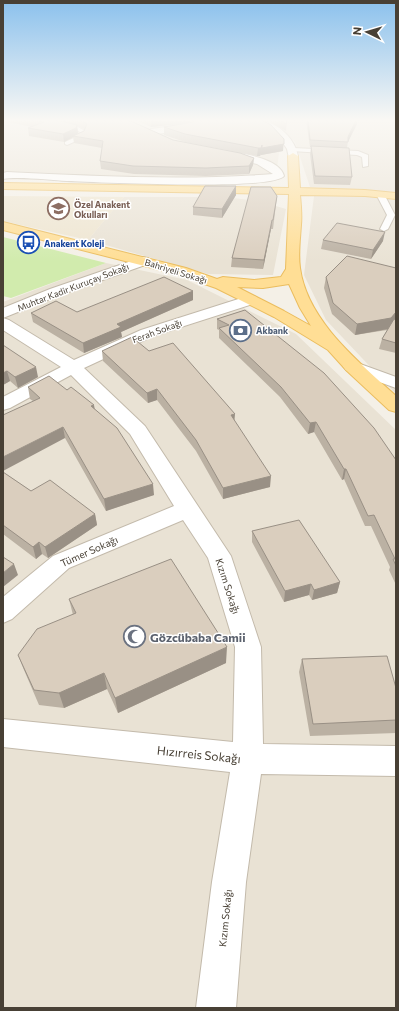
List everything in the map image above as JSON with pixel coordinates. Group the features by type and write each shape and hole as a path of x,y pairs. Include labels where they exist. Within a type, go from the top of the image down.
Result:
{"main road":[{"path":"215,189 258,185 278,177 284,167"},
{"path":"294,167 295,222 293,269 296,286 307,309 336,348 352,366 380,389 396,406"},
{"path":"3,187 215,189 380,194 396,196"},
{"path":"215,189 261,194 279,200 290,207 295,222"},
{"name":"Bahriyeli Sokağı","path":"3,226 143,261 222,285 279,314 336,348"},
{"path":"201,278 242,283 278,283 286,280 293,269"}],"street":[{"path":"4,173 154,182 241,180 278,177 279,174 270,167"},
{"name":"Muhtar Kadir Kuruçay Sokağı","path":"3,313 55,292 143,261"},
{"name":"Ferah Sokağı","path":"3,404 73,367 147,333 251,300"},
{"name":"Kızım Sokağı","path":"3,323 73,367 138,430 187,509 219,556 248,647 248,759 229,882 216,1008"},
{"path":"352,366 396,383"},
{"name":"Tümer Sokağı","path":"3,612 61,562 187,509"},
{"name":"Hızırreis Sokağı","path":"3,734 248,759 396,761"}],"lane":[{"path":"380,194 391,214 384,229"}],"shaded area":[{"path":"3,167 277,167 277,169 256,184 3,179"},
{"path":"303,167 396,167 396,192 310,187"},
{"name":"Özel Anakent Okulları","path":"3,196 124,197 88,240 3,221"},
{"path":"314,196 374,197 396,200 396,394 326,320 304,275"},
{"path":"124,197 224,197 259,201 286,209 273,275 208,274 88,240"},
{"path":"106,263 187,280 296,334 396,430 396,1008 3,1008 3,302"}],"green space":[{"path":"3,237 106,263 11,298 3,296"}],"building":[{"path":"176,167 224,167 206,168"},
{"path":"314,167 351,167 352,177 315,176"},
{"path":"205,186 236,186 222,209 193,207"},
{"path":"251,187 271,187 277,196 264,260 232,258"},
{"path":"337,223 385,232 373,250 323,240"},
{"path":"347,256 396,268 396,312 391,318 357,324 333,303 326,277"},
{"path":"164,277 193,291 117,324 121,327 83,343 31,313 56,301 77,312"},
{"path":"245,310 324,373 374,428 396,460 396,566 393,559 395,559 374,515 368,516 346,469 344,469 316,422 310,423 281,387 219,328 229,325 217,319"},
{"path":"394,319 396,320 396,343 382,339"},
{"path":"132,337 149,351 173,343 235,414 231,415 271,476 223,488 196,440 157,389 147,393 102,351"},
{"path":"3,345 36,367 15,377 7,371 3,373"},
{"path":"49,376 67,390 71,387 94,405 91,406 117,428 153,484 104,499 63,427 3,457 3,415 40,398 28,387"},
{"path":"3,472 31,491 50,480 95,514 45,547 39,542 33,547 3,525"},
{"path":"299,520 340,582 314,590 311,584 285,591 252,531"},
{"path":"3,557 14,564 3,573"},
{"name":"Gözcübaba Camii","path":"171,559 227,647 115,698 104,673 59,693 34,690 18,655 37,629 76,613 69,599"},
{"path":"387,656 396,688 396,720 313,724 302,659"}],"place":[{"name":"Özel Anakent Okulları","path":"58,209"},
{"name":"Anakent Koleji","path":"28,243"},
{"name":"Akbank","path":"241,330"},
{"name":"Gözcübaba Camii","path":"135,637"}]}
